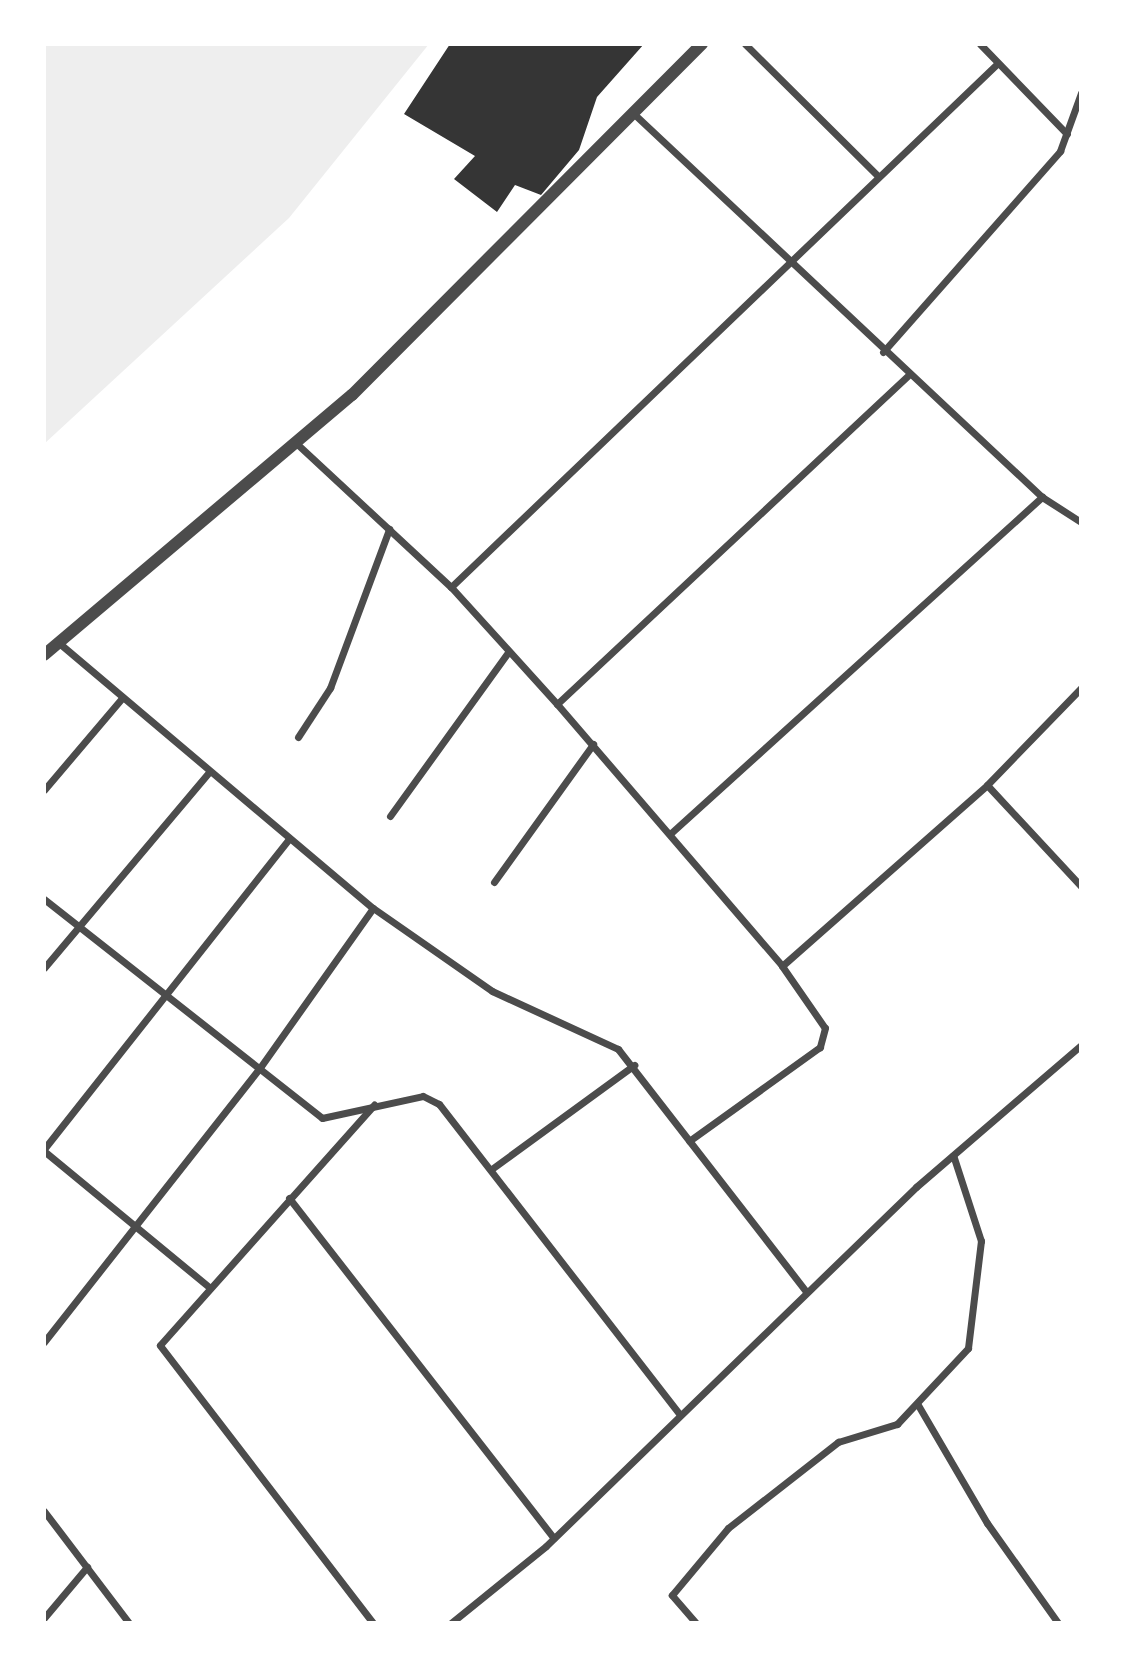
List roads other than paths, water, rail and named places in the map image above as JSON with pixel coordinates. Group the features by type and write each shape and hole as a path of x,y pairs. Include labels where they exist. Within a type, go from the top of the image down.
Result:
{"street":[{"path":"44,655 352,395 702,44"},
{"path":"745,44 878,176"},
{"path":"980,44 1067,134"},
{"path":"450,587 998,62"},
{"path":"883,352 1060,151 1081,93"},
{"path":"633,114 788,266 908,376 1042,497 1081,522"},
{"path":"557,704 908,376"},
{"path":"296,443 450,587 593,744 671,832 782,966 826,1038 689,1141"},
{"path":"671,832 1042,497"},
{"path":"298,737 330,688 389,529"},
{"path":"59,643 208,773 373,908 492,991 602,1038 634,1065 689,1141 806,1291"},
{"path":"390,816 509,651"},
{"path":"782,966 987,785 1081,688"},
{"path":"44,790 122,698"},
{"path":"494,882 593,744"},
{"path":"44,968 208,773"},
{"path":"987,785 1081,886"},
{"path":"209,1287 44,1150 168,997 288,840"},
{"path":"44,899 322,1118 374,1104 423,1096 439,1104 493,1168 680,1415"},
{"path":"44,1342 259,1069 373,908"},
{"path":"451,1623 555,1538 806,1291 953,1155 1081,1045"},
{"path":"493,1168 634,1065"},
{"path":"373,1623 160,1345 374,1104"},
{"path":"696,1623 672,1595 728,1528 838,1442 897,1424 918,1405 968,1348 978,1292 981,1241 953,1155"},
{"path":"289,1198 555,1538"},
{"path":"918,1405 987,1523 1059,1623"},
{"path":"44,1511 129,1623"},
{"path":"44,1618 87,1567"}]}
